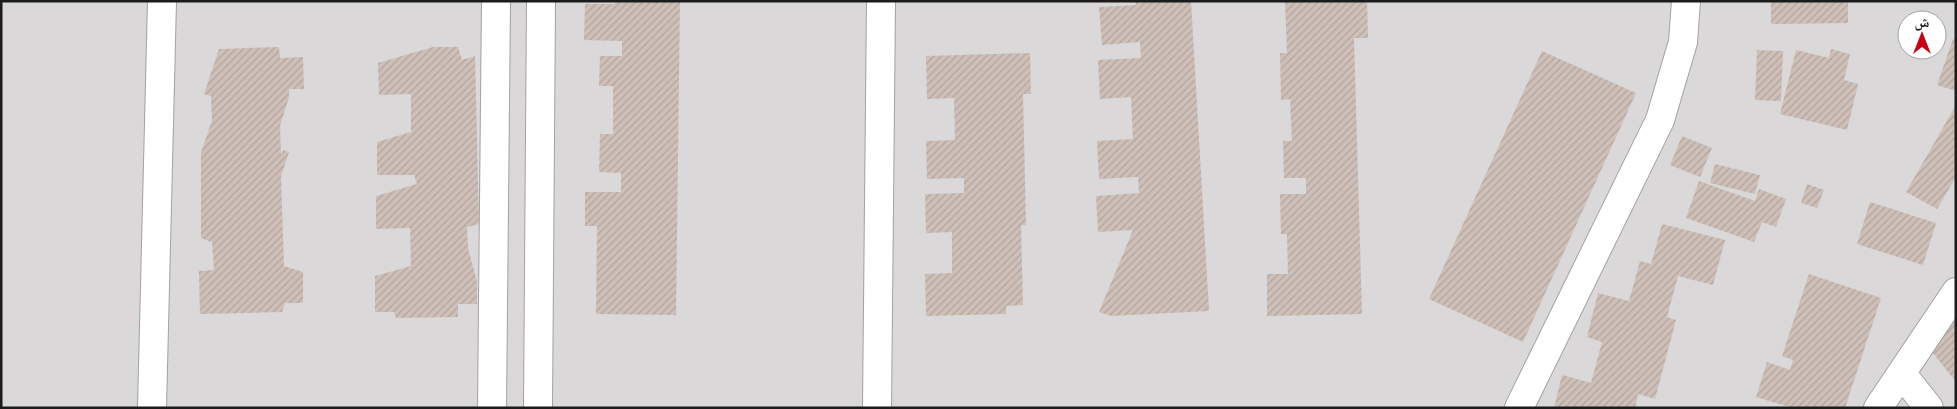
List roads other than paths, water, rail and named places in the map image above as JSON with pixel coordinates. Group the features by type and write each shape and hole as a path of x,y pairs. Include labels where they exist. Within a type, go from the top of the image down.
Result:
{"street":[{"path":"152,408 162,1"},
{"path":"492,408 496,1"},
{"path":"538,408 540,1"},
{"path":"876,408 881,1"},
{"path":"1519,408 1660,120 1683,42 1686,1"},
{"path":"1878,408 1956,292"},
{"path":"1902,374 1929,408"}]}
